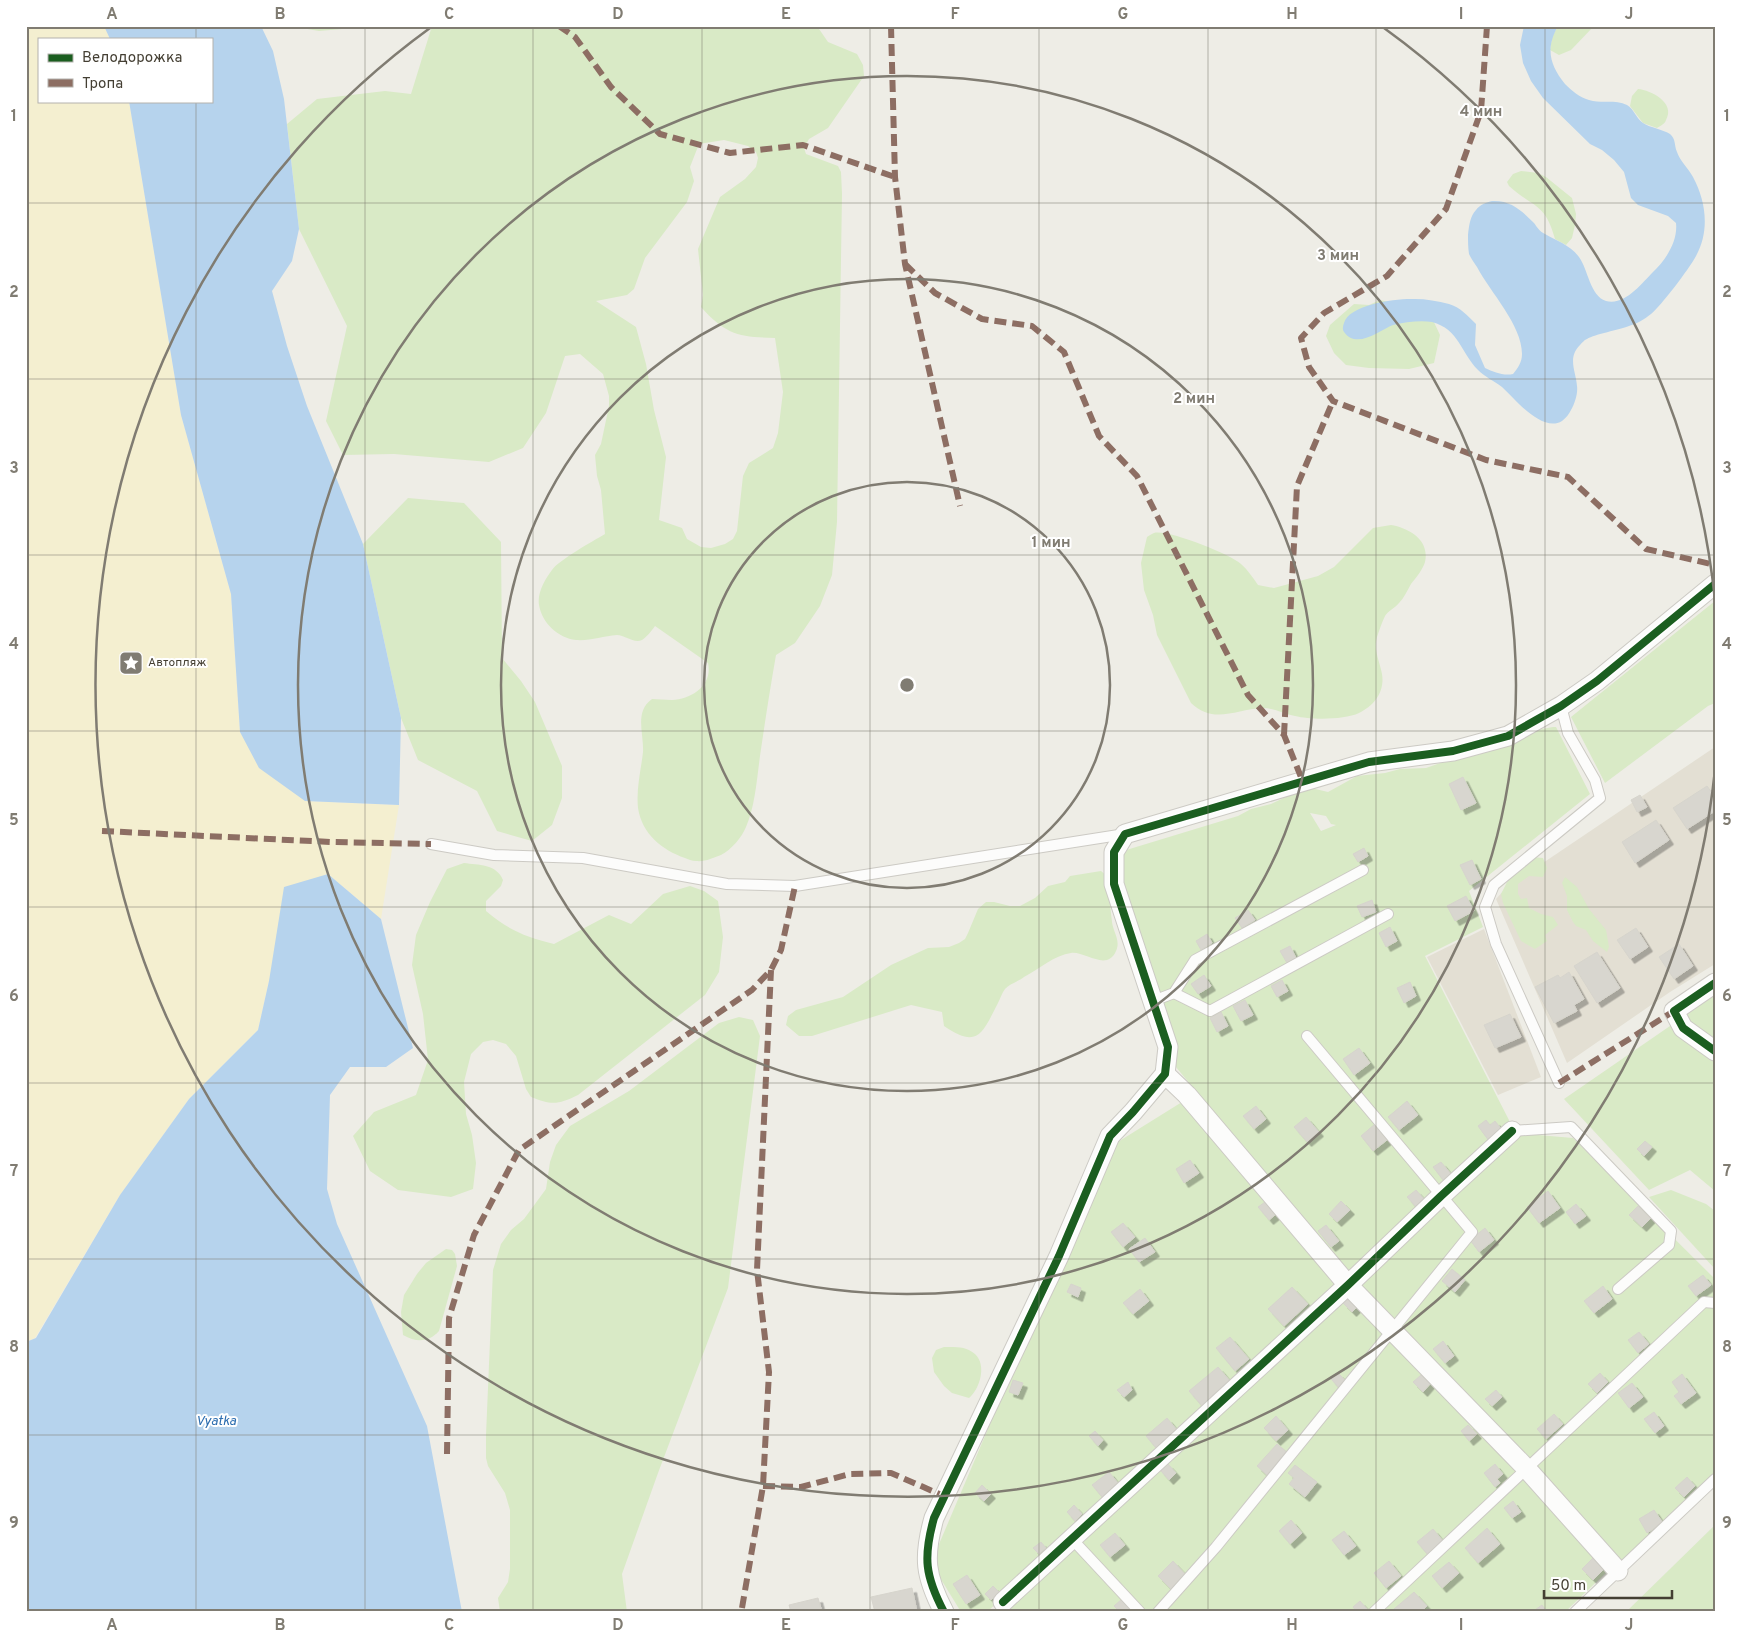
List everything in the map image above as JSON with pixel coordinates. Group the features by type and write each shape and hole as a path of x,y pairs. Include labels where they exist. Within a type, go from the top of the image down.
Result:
{"street":[{"path":"944,1612 932,1589 927,1566 928,1541 934,1518 1059,1256 1110,1136 1134,1112 1165,1074 1168,1047 1114,884 1114,852 1125,834 1369,762 1453,751 1508,736 1561,706 1604,676 1715,584"},
{"path":"1715,983 1674,1011 1683,1028 1715,1051"},
{"path":"1165,1074 1187,1095 1348,1285 1526,1468 1618,1571"},
{"path":"1003,1602 1348,1285 1512,1131"}],"lane":[{"path":"1559,1083 1496,944 1485,907 1494,885 1600,798 1595,780 1568,733 1561,706"},
{"path":"430,844 494,855 583,858 727,884 795,886 1125,834"},
{"path":"1153,1002 1174,993 1195,960 1363,870"},
{"path":"1174,993 1210,1011 1388,914"},
{"path":"1158,1612 1216,1547 1472,1232 1307,1036"},
{"path":"1512,1131 1571,1127 1671,1231 1669,1246 1618,1289"},
{"path":"1374,1612 1704,1302 1715,1303"},
{"path":"1574,1612 1715,1478"},
{"path":"1072,1539 1140,1612"}],"shaded area":[{"path":"1715,747 1715,964 1670,992 1567,1063 1496,899 1506,888"},
{"path":"1484,929 1541,1077 1498,1095 1427,957"}],"green space":[{"path":"290,26 356,26 354,28 319,31"},
{"path":"432,26 817,26 828,42 857,54 863,65 864,76 828,128 809,139 804,148 806,154 838,166 841,172 837,522 832,575 820,606 795,643 776,655 752,811 742,835 732,847 721,855 695,861 677,855 661,846 644,826 638,808 638,787 643,752 641,723 643,710 652,699 672,700 693,694 704,684 707,678 709,671 708,663 655,626 646,637 639,641 617,635 586,640 569,639 557,633 547,623 539,605 542,586 556,566 605,534 601,490 597,476 595,455 601,444 609,406 609,396 603,374 580,354 565,356 546,413 523,448 489,462 394,454 343,455 326,421 347,326 299,229 287,124 317,99 385,91 411,94","holes":["724,140 748,146 756,152 758,158 756,167 745,179 720,197 698,249 703,295 701,307 718,324 734,333 752,337 775,338 783,392 778,433 773,448 749,463 743,476 737,531 733,539 725,544 711,548 701,547 687,539 682,528 659,520 666,457 636,327 596,301 627,295 634,289 645,258 687,202 694,181 690,167 699,144"]},
{"path":"1558,26 1594,26 1571,50 1559,55 1550,50 1552,37"},
{"path":"1638,89 1661,98 1668,108 1665,121 1657,128 1643,123 1630,106 1632,96"},
{"path":"1521,171 1538,173 1546,177 1572,198 1576,214 1575,225 1572,238 1566,245 1555,239 1547,218 1542,212 1509,186 1507,182 1513,174"},
{"path":"1380,300 1404,305 1432,318 1440,335 1434,363 1409,369 1369,368 1346,365 1334,353 1326,336 1330,325 1354,304 1369,305"},
{"path":"408,498 464,503 501,542 502,658 535,702 562,766 562,798 552,825 532,841 497,831 477,791 418,760 401,718 363,544"},
{"path":"1391,525 1405,529 1417,536 1426,554 1421,570 1402,599 1386,614 1377,637 1376,647 1382,674 1382,687 1374,702 1364,710 1353,715 1318,719 1263,708 1217,715 1200,710 1191,703 1157,635 1153,615 1144,590 1141,563 1147,537 1154,533 1172,535 1212,549 1241,564 1258,585 1274,588 1318,576 1334,567 1373,528"},
{"path":"1715,601 1715,703 1708,706 1605,783 1571,717"},
{"path":"1556,727 1590,794 1469,891 1483,927 1425,956 1511,1124 1349,1278 1176,1067 1153,1001 1123,881 1123,851 1238,816 1251,809 1271,804 1307,787 1328,792 1357,776 1385,773 1400,769 1426,768 1472,752 1512,742 1542,729","holes":["1310,813 1326,816 1331,824 1336,825 1321,831"]},
{"path":"1532,857 1543,858 1547,868 1543,877 1529,876 1518,884 1518,894 1521,899 1527,898 1529,908 1553,917 1558,925 1545,935 1547,941 1535,949 1521,941 1503,903 1501,894 1507,882"},
{"path":"464,863 492,868 503,880 501,886 486,901 486,911 510,928 554,944 609,915 631,924 663,894 690,886 704,891 718,901 723,937 719,972 705,995 578,1095 554,1103 531,1097 526,1089 516,1056 506,1044 493,1040 483,1042 471,1054 464,1082 466,1114 472,1135 476,1163 473,1189 451,1197 398,1190 370,1171 353,1136 374,1112 416,1095 428,1060 423,1014 412,965 416,935 447,869"},
{"path":"1101,871 1107,876 1112,922 1118,943 1112,957 1107,960 1101,960 1077,953 1059,956 1005,989 988,1023 978,1035 972,1037 955,1033 944,1026 942,1012 911,1005 812,1036 799,1036 786,1025 788,1016 796,1010 843,997 891,965 928,948 949,947 959,943 965,939 978,909 986,902 1020,906 1035,898 1048,886 1065,882 1070,876"},
{"path":"1565,877 1577,887 1589,909 1606,930 1609,947 1607,952 1593,941 1586,930 1576,926 1573,922 1567,910 1567,896 1562,883"},
{"path":"1715,995 1715,1191 1690,1170 1649,1190 1564,1099"},
{"path":"739,1017 753,1020 760,1036 728,1288 622,1574 627,1612 500,1612 498,1598 508,1582 510,1569 510,1510 505,1493 488,1466 486,1435 493,1270 501,1244 511,1230 524,1219 546,1189 550,1162 556,1145 570,1126 629,1091 719,1023"},
{"path":"1182,1102 1339,1286 987,1612 961,1612 931,1563 1027,1337 1113,1145"},
{"path":"1517,1133 1573,1138 1715,1279 1715,1475 1622,1564 1357,1287"},
{"path":"1671,1190 1706,1204 1715,1211 1715,1269 1649,1197"},
{"path":"446,1249 452,1250 455,1254 457,1266 439,1331 427,1339 408,1338 403,1335 401,1312 404,1295 426,1263"},
{"path":"1351,1291 1611,1568 1565,1612 999,1612"},
{"path":"944,1347 968,1350 979,1359 981,1377 976,1389 969,1398 952,1393 944,1386 934,1372 932,1358 936,1350"},
{"path":"1715,1525 1715,1612 1626,1612"}],"sand":[{"name":"Автопляж","path":"26,26 104,26 110,38 38,38 38,102 129,102 181,415 231,594 240,732 305,801 399,805 381,919 328,874 269,981 258,1030 189,1099 120,1195 35,1338 26,1342"}],"water":[{"path":"104,26 261,26 273,51 284,99 299,229 292,261 272,291 287,346 307,406 363,544 401,718 399,805 305,801 259,768 240,732 231,594 181,415 129,102 212,102 212,38 110,38"},
{"path":"1524,26 1558,26 1552,42 1551,56 1560,77 1576,94 1594,101 1618,102 1627,105 1643,123 1667,132 1672,136 1678,155 1697,186 1705,216 1703,236 1696,256 1675,287 1656,310 1635,324 1586,339 1576,350 1573,365 1577,386 1576,398 1566,417 1562,421 1554,423 1538,419 1529,413 1502,387 1481,372 1472,363 1454,336 1441,325 1428,321 1403,323 1393,325 1362,339 1349,337 1343,329 1348,316 1355,311 1386,301 1432,300 1453,305 1476,324 1475,345 1485,368 1502,374 1513,374 1522,357 1521,343 1517,332 1469,254 1468,235 1472,215 1479,207 1492,201 1505,202 1516,207 1542,232 1572,249 1582,262 1596,294 1606,301 1613,302 1626,297 1667,256 1675,237 1676,223 1668,216 1638,205 1631,198 1624,172 1614,160 1602,150 1590,144 1543,98 1531,81 1523,63 1520,45"},
{"name":"Vyatka","path":"328,874 381,919 413,1048 386,1067 350,1067 330,1095 327,1189 337,1224 427,1426 462,1612 26,1612 26,1342 36,1338 120,1195 189,1099 258,1030 269,981 284,887"}],"building":[{"path":"1463,777 1476,803 1461,810 1449,784"},
{"path":"1707,786 1715,797 1715,811 1687,829 1673,808"},
{"path":"1640,795 1647,807 1637,812 1631,800"},
{"path":"1656,820 1669,840 1635,863 1622,842"},
{"path":"1364,848 1368,856 1358,862 1353,854"},
{"path":"1472,860 1481,879 1470,885 1460,865"},
{"path":"1466,896 1474,911 1455,921 1447,906"},
{"path":"1372,900 1376,912 1362,917 1357,906"},
{"path":"1248,910 1255,920 1242,928 1235,918"},
{"path":"1390,927 1397,941 1386,947 1379,933"},
{"path":"1636,928 1648,947 1630,959 1617,940"},
{"path":"1207,934 1212,943 1201,950 1196,941"},
{"path":"1679,944 1693,966 1674,979 1659,957"},
{"path":"1290,946 1296,958 1287,963 1280,951"},
{"path":"1597,952 1620,988 1597,1003 1574,966"},
{"path":"1569,972 1584,999 1574,1005 1577,1011 1554,1023 1535,987 1558,975 1560,978"},
{"path":"1204,975 1211,986 1198,994 1191,984"},
{"path":"1282,980 1288,991 1277,997 1271,986"},
{"path":"1410,982 1416,996 1404,1003 1397,988"},
{"path":"1245,1000 1253,1015 1241,1021 1233,1006"},
{"path":"1221,1012 1228,1026 1217,1032 1210,1018"},
{"path":"1510,1014 1521,1037 1495,1048 1484,1025"},
{"path":"1359,1048 1370,1063 1354,1075 1343,1059"},
{"path":"1407,1101 1418,1115 1399,1130 1388,1117"},
{"path":"1256,1106 1266,1119 1254,1129 1243,1116"},
{"path":"1306,1117 1319,1132 1307,1142 1294,1127"},
{"path":"1486,1120 1490,1125 1495,1121 1503,1131 1489,1141 1478,1126"},
{"path":"1375,1124 1387,1140 1373,1151 1361,1136"},
{"path":"1645,1141 1652,1147 1644,1156 1637,1149"},
{"path":"1190,1160 1199,1173 1184,1183 1176,1169"},
{"path":"1441,1162 1451,1174 1443,1180 1433,1167"},
{"path":"1416,1190 1425,1200 1417,1208 1407,1197"},
{"path":"1548,1191 1560,1208 1539,1223 1527,1207"},
{"path":"1341,1201 1350,1210 1337,1222 1329,1214"},
{"path":"1265,1202 1275,1215 1269,1220 1258,1207"},
{"path":"1576,1204 1586,1216 1575,1224 1566,1212"},
{"path":"1638,1206 1651,1218 1642,1227 1629,1215"},
{"path":"1123,1223 1135,1237 1123,1247 1111,1232"},
{"path":"1326,1225 1339,1241 1331,1247 1318,1231"},
{"path":"1485,1228 1494,1240 1479,1252 1470,1240"},
{"path":"1145,1238 1155,1252 1139,1262 1129,1249"},
{"path":"1452,1269 1465,1280 1455,1292 1442,1281"},
{"path":"1703,1275 1711,1285 1696,1296 1688,1286"},
{"path":"1071,1284 1081,1288 1078,1297 1067,1292"},
{"path":"1603,1286 1612,1299 1594,1313 1584,1301"},
{"path":"1292,1287 1308,1304 1284,1326 1268,1309"},
{"path":"1140,1289 1149,1301 1133,1314 1123,1303"},
{"path":"1350,1296 1359,1305 1352,1312 1343,1303"},
{"path":"1639,1332 1649,1344 1638,1353 1628,1340"},
{"path":"1230,1337 1249,1359 1235,1371 1216,1348"},
{"path":"1443,1341 1454,1356 1445,1363 1433,1349"},
{"path":"1218,1367 1231,1382 1202,1406 1189,1391"},
{"path":"1338,1373 1347,1382 1340,1389 1331,1379"},
{"path":"1600,1373 1608,1382 1597,1393 1588,1384"},
{"path":"1682,1374 1696,1393 1681,1404 1674,1396 1679,1392 1672,1382"},
{"path":"1421,1375 1430,1384 1423,1392 1413,1382"},
{"path":"1013,1380 1023,1383 1018,1395 1009,1392"},
{"path":"1128,1382 1132,1390 1124,1397 1117,1390"},
{"path":"1632,1383 1643,1397 1629,1408 1618,1393"},
{"path":"1496,1390 1502,1397 1492,1406 1485,1399"},
{"path":"1654,1412 1664,1426 1655,1433 1644,1419"},
{"path":"1554,1414 1563,1424 1546,1439 1537,1429"},
{"path":"1276,1416 1288,1430 1276,1441 1264,1428"},
{"path":"1167,1418 1177,1430 1156,1448 1146,1436"},
{"path":"1468,1425 1477,1434 1469,1441 1461,1431"},
{"path":"1095,1431 1103,1440 1098,1446 1089,1436"},
{"path":"1277,1444 1288,1453 1268,1476 1257,1466"},
{"path":"1168,1464 1176,1473 1169,1480 1160,1470"},
{"path":"1495,1464 1503,1474 1497,1479 1500,1483 1495,1487 1484,1473"},
{"path":"1295,1465 1317,1482 1305,1497 1289,1484 1294,1478 1288,1473"},
{"path":"1109,1472 1118,1483 1102,1497 1092,1485"},
{"path":"1687,1477 1695,1486 1684,1497 1675,1488"},
{"path":"982,1485 991,1494 984,1501 975,1493"},
{"path":"1513,1501 1521,1512 1512,1518 1504,1508"},
{"path":"1074,1505 1082,1514 1075,1521 1067,1512"},
{"path":"1654,1510 1663,1523 1647,1533 1639,1519"},
{"path":"1291,1520 1302,1533 1290,1544 1279,1531"},
{"path":"1487,1528 1500,1544 1478,1563 1465,1548"},
{"path":"1433,1529 1443,1541 1428,1555 1417,1542"},
{"path":"1344,1531 1356,1546 1344,1555 1332,1540"},
{"path":"1115,1533 1125,1545 1110,1557 1100,1545"},
{"path":"1041,1542 1046,1548 1039,1554 1033,1548"},
{"path":"1596,1555 1607,1566 1593,1580 1582,1569"},
{"path":"1173,1561 1186,1575 1171,1589 1158,1576"},
{"path":"1389,1561 1401,1576 1386,1588 1374,1573"},
{"path":"1449,1562 1459,1573 1442,1588 1432,1576"},
{"path":"967,1575 980,1595 966,1604 953,1584"},
{"path":"993,1586 999,1592 991,1600 985,1594"},
{"path":"912,1588 917,1612 875,1612 871,1597"},
{"path":"1414,1592 1427,1606 1421,1612 1396,1612 1394,1609"},
{"path":"818,1598 822,1612 791,1612 789,1605"},
{"path":"1122,1599 1133,1612 1120,1612 1114,1606"},
{"path":"1360,1601 1368,1610 1367,1612 1357,1612 1353,1607"},
{"path":"1542,1605 1547,1612 1532,1612"}],"marked path":[{"path":"559,26 575,37 611,87 660,134 730,153 803,145 895,177"},
{"path":"891,26 895,177 905,264 960,506"},
{"path":"1487,26 1481,111 1446,209 1387,276 1324,313 1301,338 1309,367 1333,401 1486,460 1568,477 1646,549 1715,565"},
{"path":"905,264 935,293 982,319 1032,326 1064,352 1099,436 1137,476 1248,695 1284,735 1303,782"},
{"path":"1284,735 1297,486 1333,401"},
{"path":"102,831 331,842 431,844"},
{"path":"447,1454 449,1318 474,1235 519,1150 752,990 771,970 781,950 795,886"},
{"path":"742,1608 763,1486 769,1372 757,1270 771,970"},
{"path":"1559,1083 1674,1011"},
{"path":"763,1486 801,1487 850,1474 891,1473 944,1496"}],"cycle path":[{"path":"944,1612 933,1588 928,1566 928,1544 934,1518 1059,1256 1110,1136 1165,1074 1168,1047 1114,884 1114,852 1125,834 1369,762 1453,751 1508,736 1561,706 1597,681 1715,584"},
{"path":"1715,983 1674,1011 1683,1028 1715,1051"},
{"path":"1003,1602 1348,1285 1512,1131"}],"place":[{"name":"Автопляж","path":"131,663"}]}
